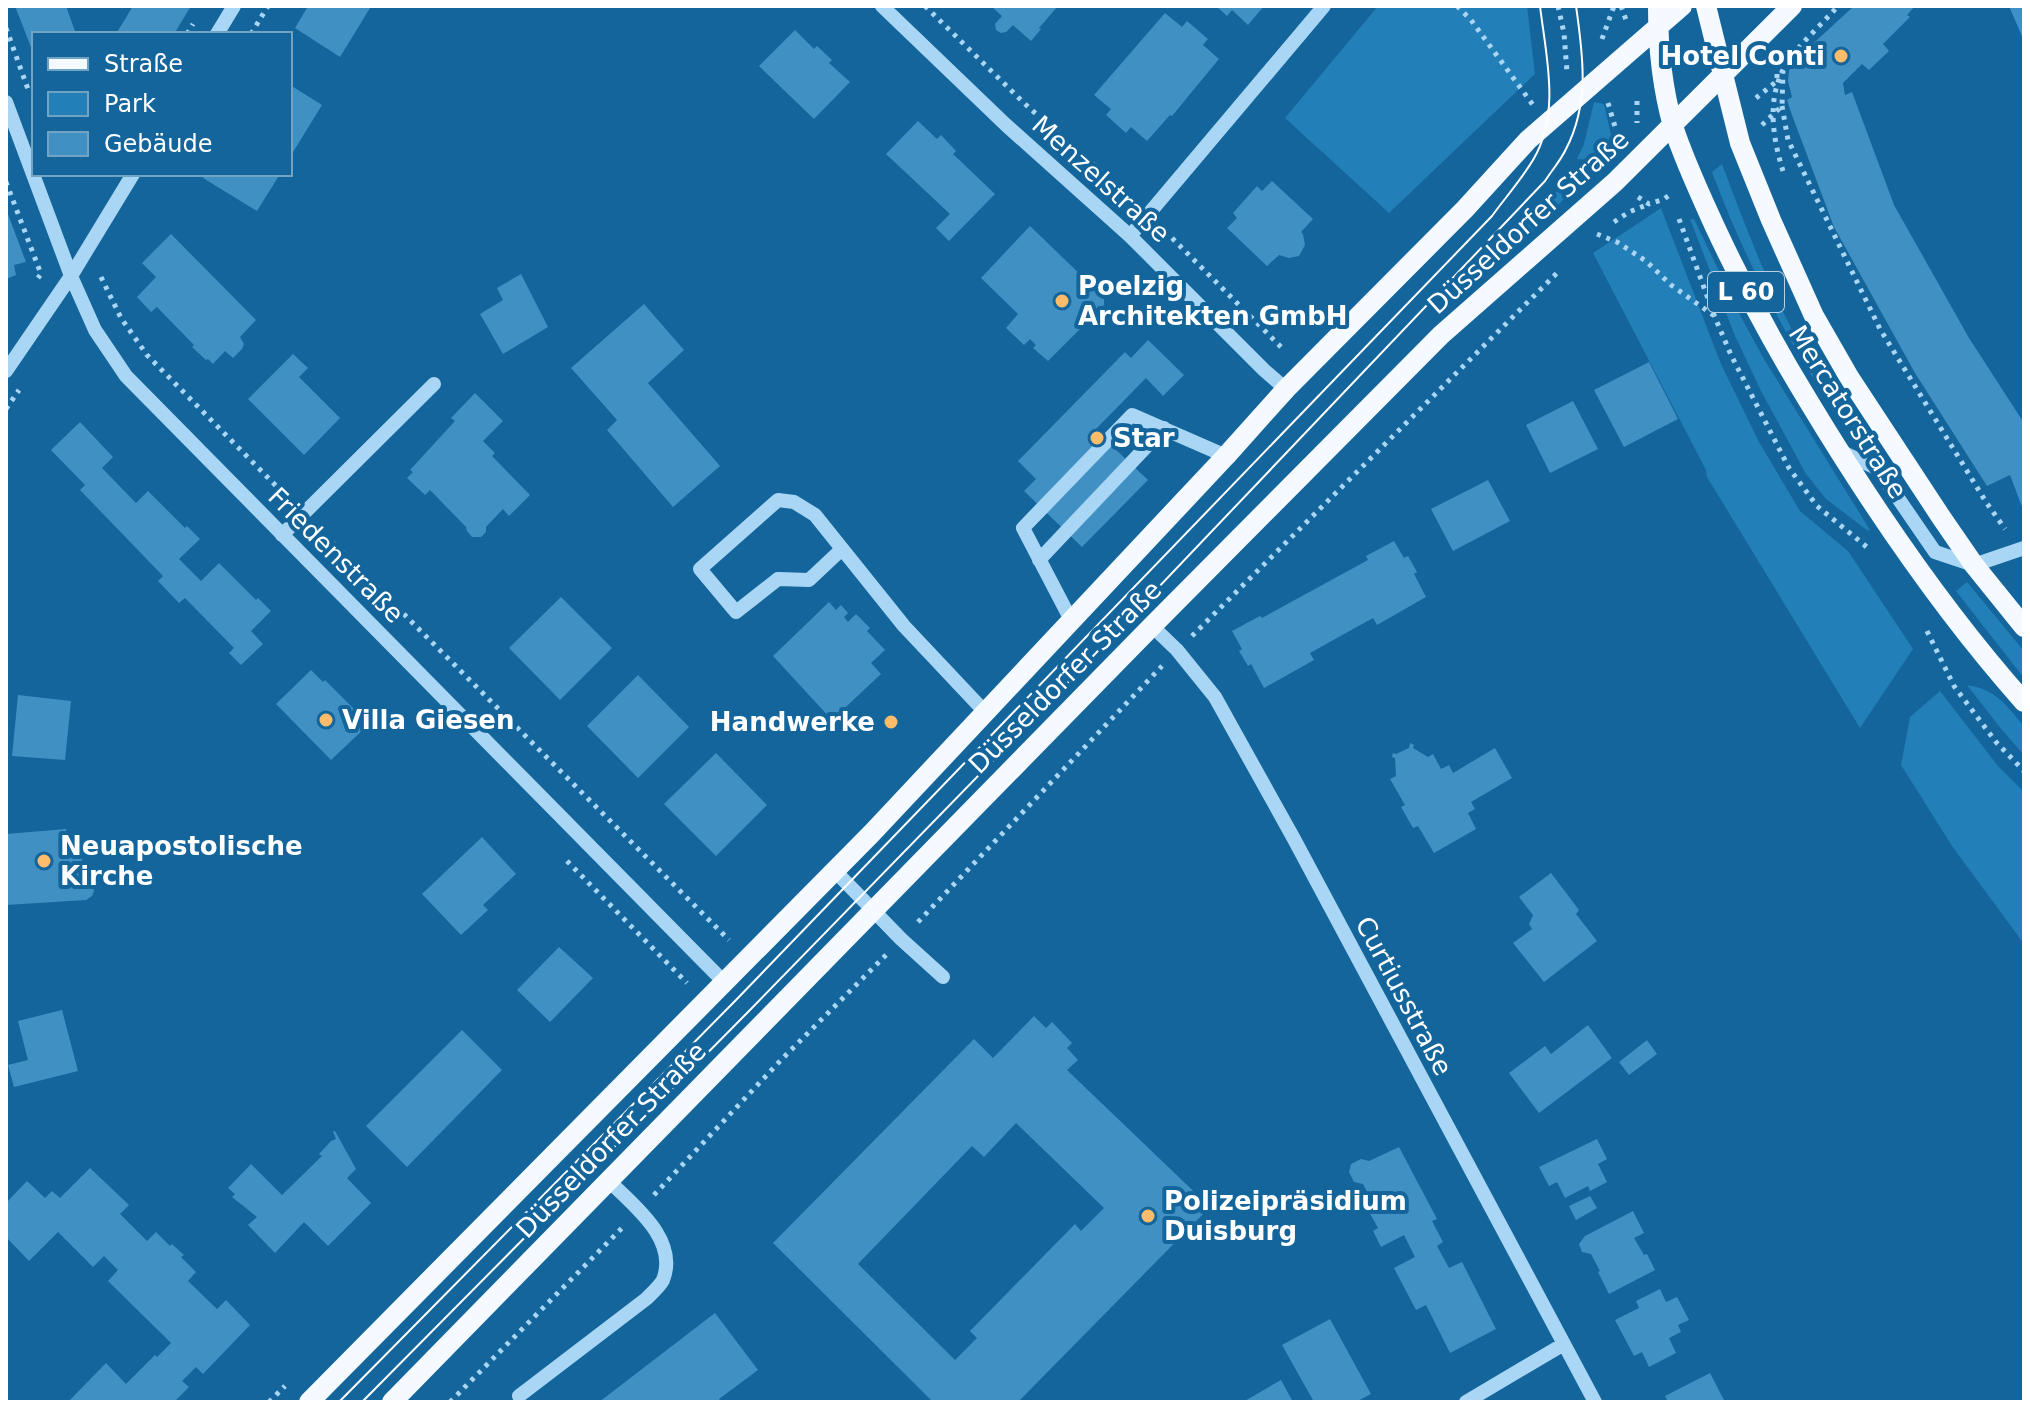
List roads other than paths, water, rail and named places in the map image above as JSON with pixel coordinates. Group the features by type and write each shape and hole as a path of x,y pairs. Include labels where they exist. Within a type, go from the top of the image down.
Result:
{"main road":[{"name":"L 60","path":"1658,6 1658,27"},
{"name":"Düsseldorfer Straße","path":"309,1402 872,833 1286,389 1465,209 1528,140 1682,6"},
{"name":"Mercatorstraße","path":"1706,6 1740,143 1814,316 1849,377 1974,565 2024,627"},
{"name":"Düsseldorfer Straße","path":"392,1402 1441,335 1615,182 1792,6"},
{"name":"Mercatorstraße","path":"1658,27 1665,91 1673,125 1709,214 1754,309 1838,450 1941,601 2024,702"}],"street":[{"path":"218,32 234,6"},
{"name":"Menzelstraße","path":"882,6 1006,125 1130,236 1286,389"},
{"path":"1130,236 1324,6"},
{"name":"Friedenstraße","path":"6,102 32,172"},
{"name":"Friedenstraße","path":"34,176 95,330 126,376 723,981"},
{"path":"6,371 71,276 132,176"},
{"path":"282,535 434,384"},
{"path":"1071,620 1023,528 1132,415 1226,456"},
{"path":"1039,560 1164,428"},
{"path":"1838,450 1878,469 1935,552 1974,565 2022,549"},
{"path":"842,549 809,580 778,579 736,612 700,569 778,500 794,502 815,515 904,626 985,712"},
{"name":"Curtiusstraße","path":"1152,626 1177,650 1215,697 1595,1402"},
{"path":"834,870 943,977"},
{"path":"519,1396 646,1299 663,1281 667,1255 654,1228 608,1180"},
{"path":"1466,1402 1564,1344"}],"tram line":[{"path":"339,1402 736,1000 1492,216 1533,160 1547,123 1548,65 1540,6"},
{"path":"362,1402 1017,736 1545,181 1564,153 1579,114 1583,79 1576,6"}],"place":[{"name":"Hotel Conti","path":"1841,56"},
{"name":"Poelzig Architekten GmbH","path":"1062,301"},
{"name":"Star","path":"1097,438"},
{"name":"Villa Giesen","path":"326,720"},
{"name":"Handwerke","path":"891,722"},
{"name":"Neuapostolische Kirche","path":"44,861"},
{"name":"Polizeipräsidium Duisburg","path":"1148,1216"}]}
